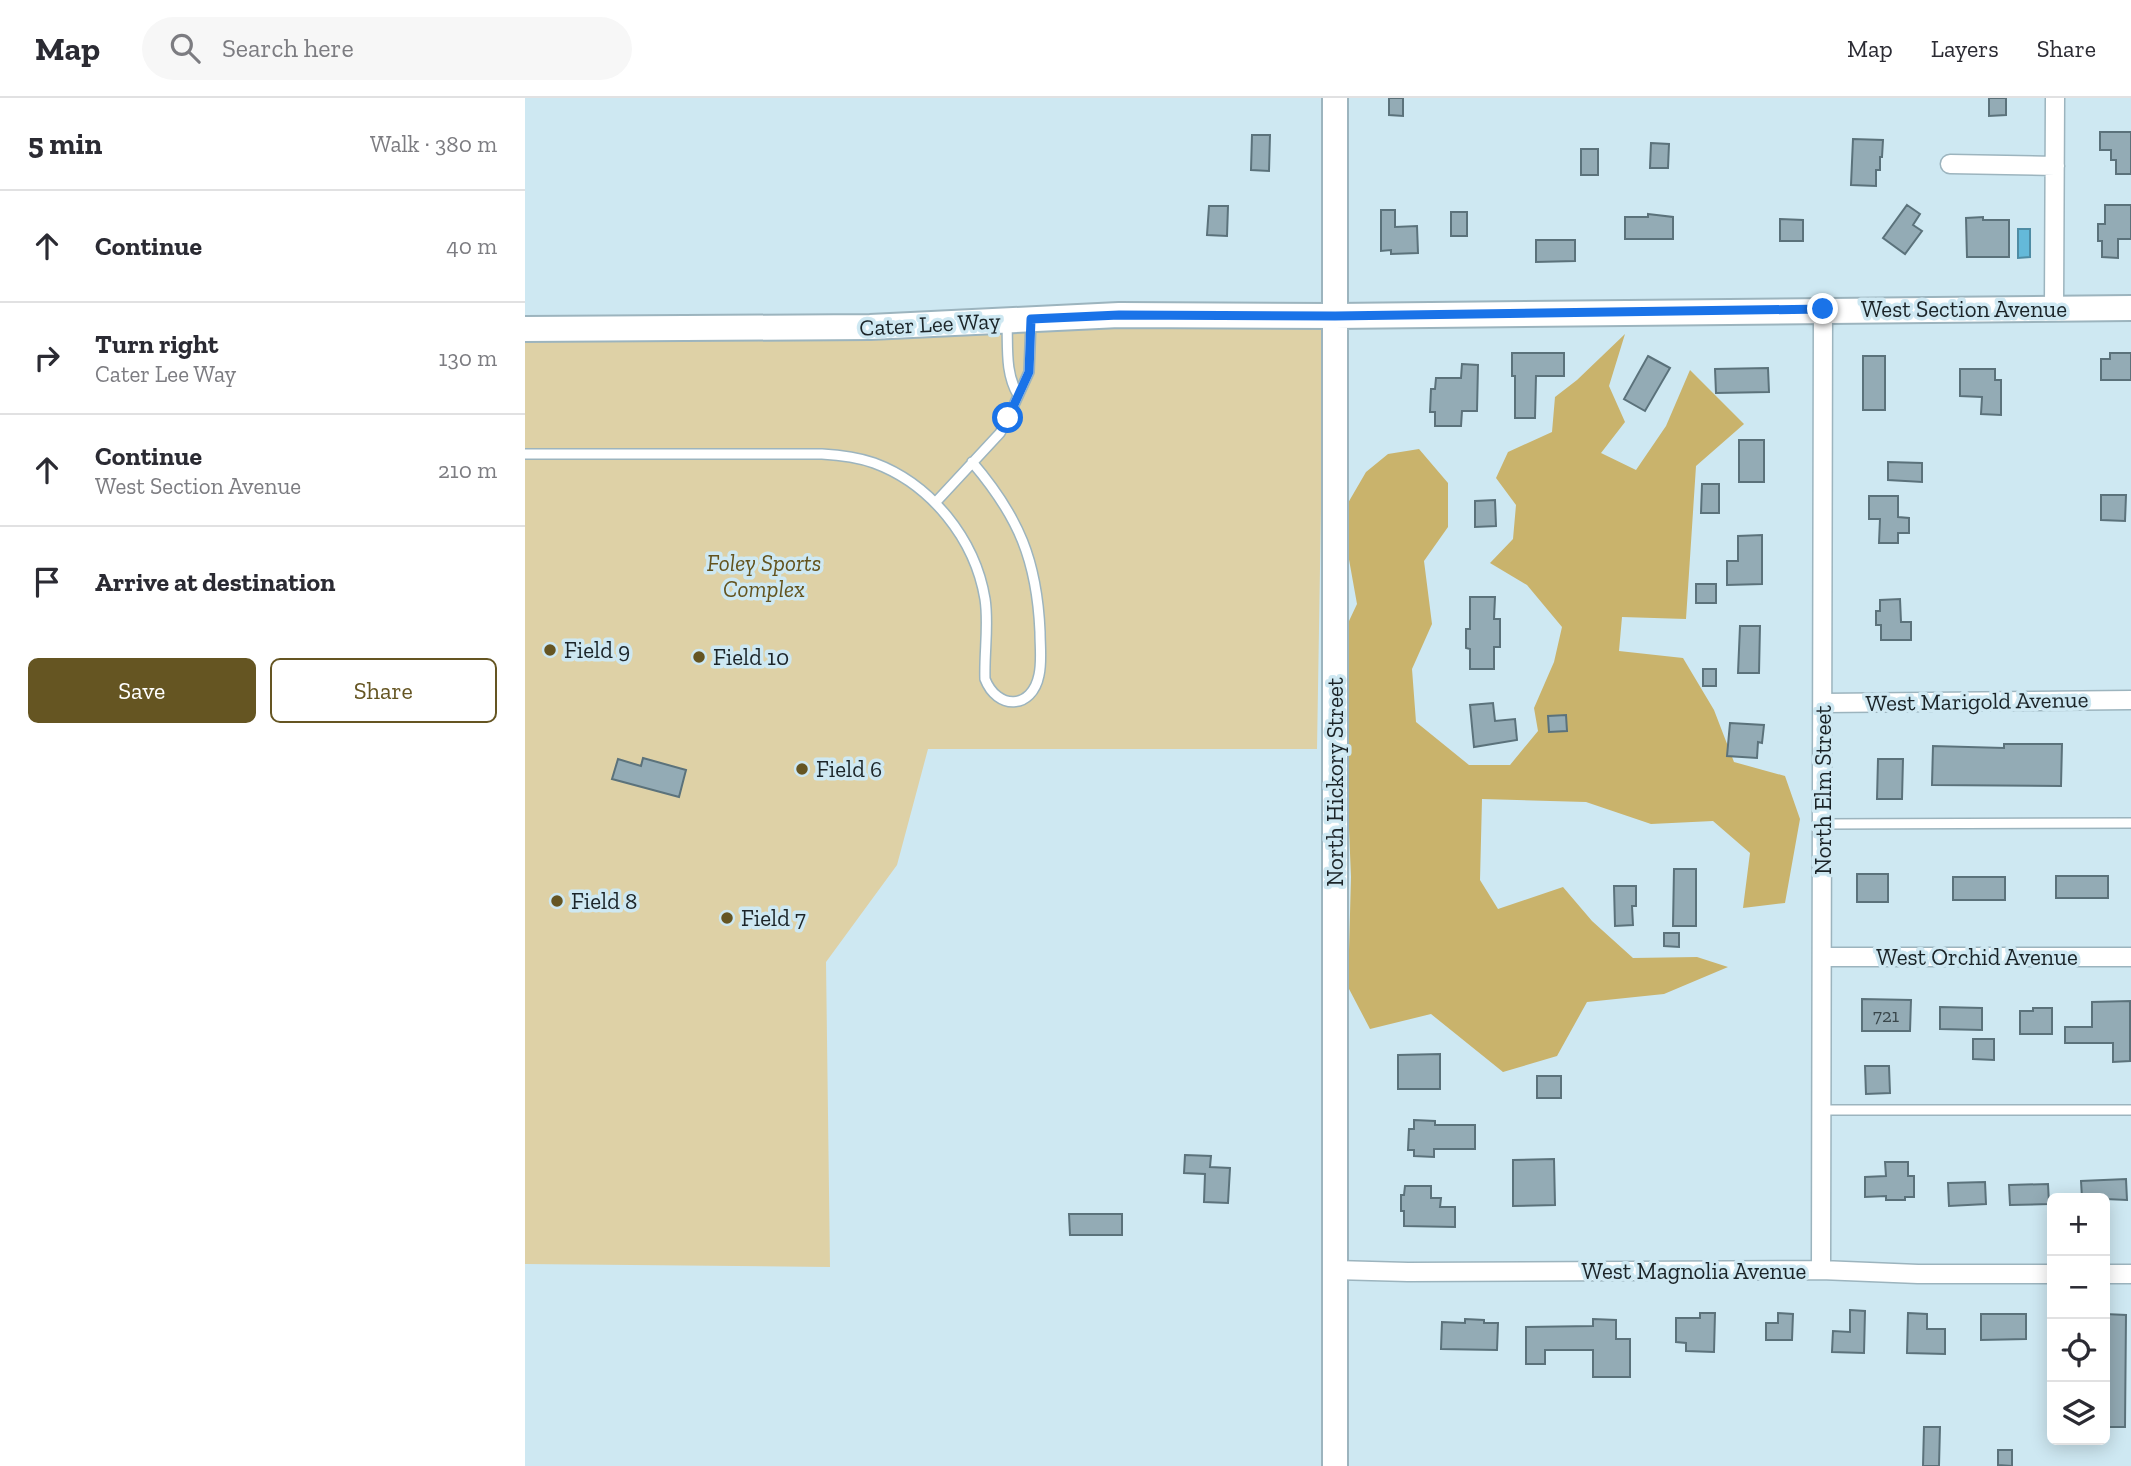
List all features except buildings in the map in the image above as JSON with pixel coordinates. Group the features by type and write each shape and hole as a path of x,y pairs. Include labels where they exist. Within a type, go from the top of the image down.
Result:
{"street":[{"name":"North Hickory Street","path":"1335,98 1335,1466"},
{"path":"2055,98 2055,308"},
{"path":"1950,164 2055,166"},
{"name":"West Section Avenue","path":"1335,316 2131,308"},
{"name":"North Elm Street","path":"1821,1270 1823,309"},
{"name":"Cater Lee Way","path":"525,329 870,327 1119,315 1335,316"},
{"name":"West Marigold Avenue","path":"1823,702 2131,700"},
{"name":"West Orchid Avenue","path":"1822,957 2131,957"},
{"name":"West Magnolia Avenue","path":"1335,1270 1821,1270 1918,1274 2047,1274"},
{"path":"2110,1274 2131,1274"}],"lane":[{"path":"1018,395 1011,383 1009,372 1019,320"},
{"path":"935,503 1000,433 1029,372 1019,320"},
{"path":"525,454 789,453 846,456 873,462 896,473 935,503 947,516 973,558 985,600 985,679 989,691 1010,703 1024,700 1035,690 1040,674 1037,587 1031,561 1011,514 996,490 972,462"},
{"path":"1823,824 2131,823"},
{"path":"1822,1110 2131,1110"}],"green space":[{"name":"Foley Sports Complex","path":"1115,327 1324,328 1317,749 928,749 897,865 826,962 830,1267 525,1264 525,338"}],"shaded area":[{"path":"1625,334 1609,386 1625,422 1601,453 1636,470 1666,426 1690,370 1744,424 1696,466 1686,619 1622,617 1619,651 1683,658 1714,710 1734,762 1785,776 1800,819 1785,903 1743,908 1750,853 1713,821 1651,824 1586,802 1482,799 1480,880 1498,909 1563,887 1592,921 1633,958 1697,957 1728,967 1664,994 1587,1002 1557,1056 1503,1072 1431,1014 1370,1029 1348,987 1351,877 1341,638 1357,604 1341,515 1366,472 1388,454 1419,449 1448,483 1448,527 1424,561 1432,624 1412,669 1416,722 1469,765 1510,765 1538,731 1534,708 1554,662 1562,627 1527,585 1490,563 1513,539 1516,505 1496,478 1508,452 1552,432 1555,397"}],"water":[{"path":"2018,229 2030,229 2030,257 2018,258"}],"place":[{"name":"Field 9","path":"550,650"},
{"name":"Field 10","path":"699,657"},
{"name":"Field 6","path":"802,769"},
{"name":"Field 8","path":"557,901"},
{"name":"Field 7","path":"727,918"}],"route":[{"path":"1008,418 1029,372 1031,319 1119,315 1335,316 1823,309"}]}
